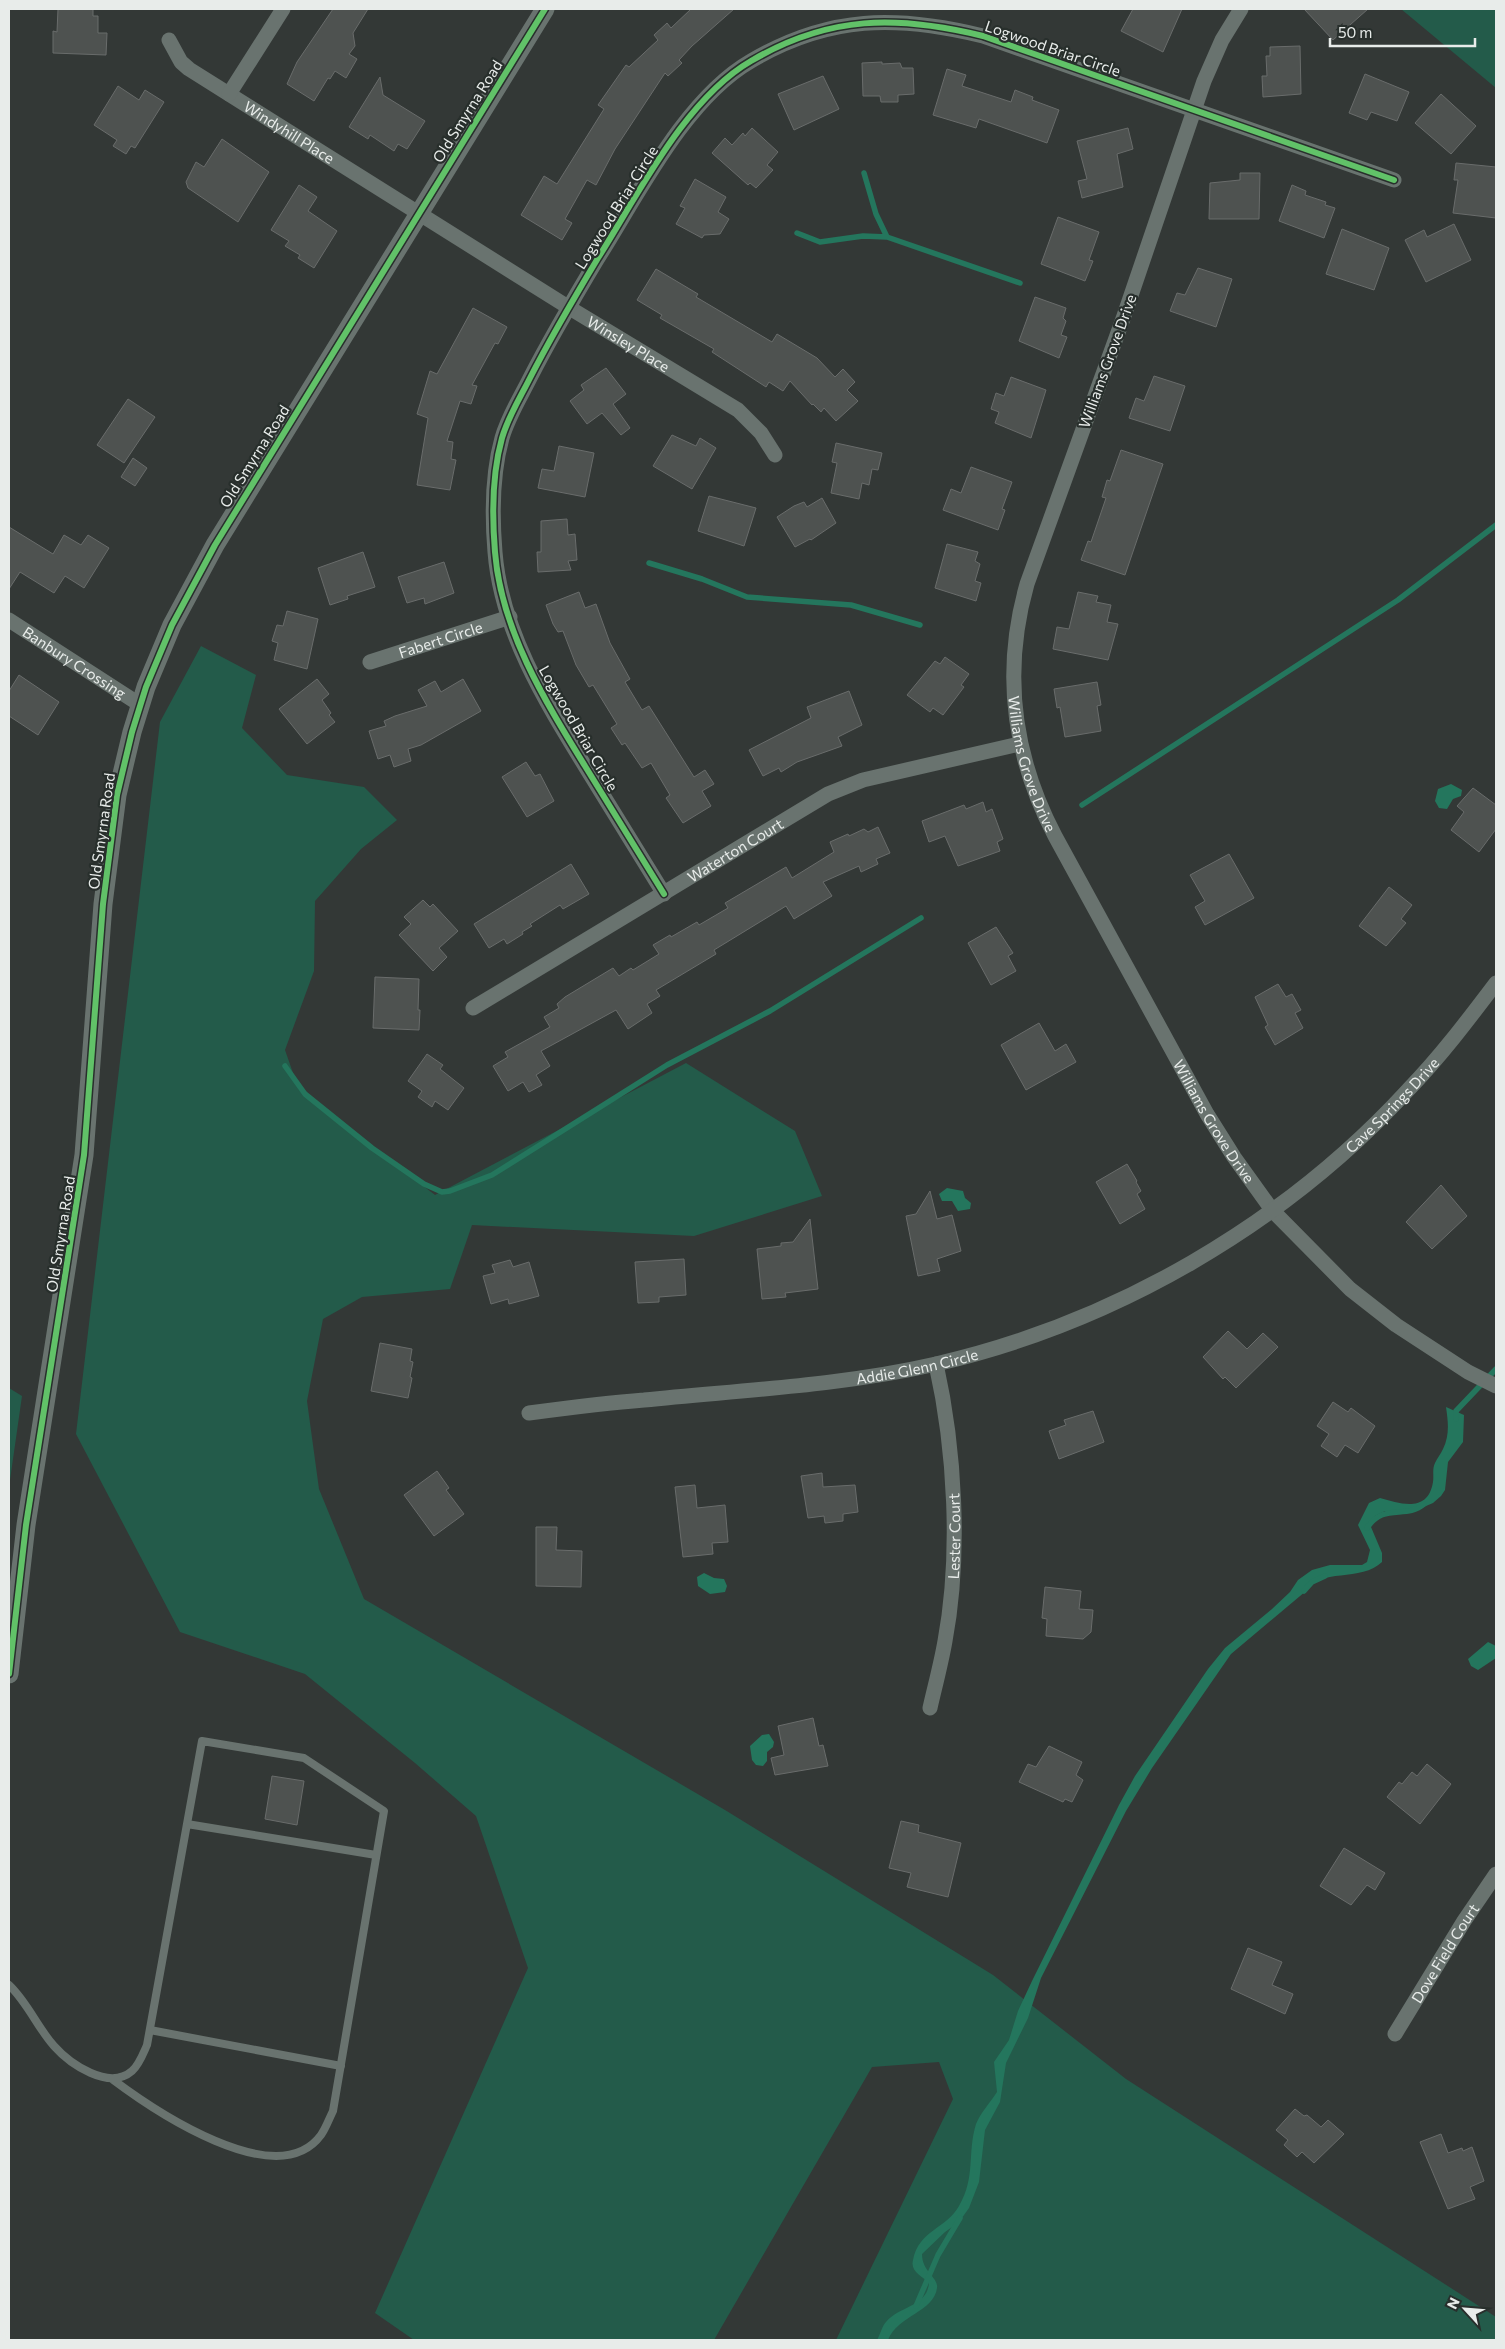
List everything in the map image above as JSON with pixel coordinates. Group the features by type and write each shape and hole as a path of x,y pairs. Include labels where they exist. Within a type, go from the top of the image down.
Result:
{"street":[{"path":"229,94 282,9"},
{"name":"Old Smyrna Road","path":"9,1674 26,1525 84,1155 111,835 120,779 139,704 172,625 214,545 545,9"},
{"name":"Williams Grove Drive","path":"1241,9 1212,59 1124,316 1023,598 1014,670 1019,744 1037,801 1059,844 1216,1130 1272,1210 1358,1295 1396,1325 1468,1372 1496,1386"},
{"name":"Logwood Briar Circle","path":"664,894 540,692 530,672 510,618 500,584 495,551 494,496 498,454 507,424 568,308 672,141 721,82 750,61 795,39 843,25 887,21 967,32 1007,44 1394,180"},
{"name":"Windyhill Place","path":"169,40 177,56 189,69 418,215"},
{"name":"Winsley Place","path":"418,215 738,410 754,425 775,455"},
{"name":"Fabert Circle","path":"370,662 510,618"},
{"name":"Banbury Crossing","path":"9,620 139,704"},
{"name":"Waterton Court","path":"473,1008 828,794 886,774 1019,744"},
{"name":"Cave Springs Drive","path":"1272,1210 1336,1159 1402,1097 1496,983"},
{"name":"Addie Glenn Circle","path":"529,1412 819,1382 936,1364 1041,1332 1132,1294 1189,1264 1272,1210"},
{"name":"Lester Court","path":"930,1708 948,1622 953,1534 950,1446 936,1364"},
{"name":"Dove Field Court","path":"1395,2034 1464,1921 1496,1874"}],"lane":[{"path":"9,1984 27,2004 58,2050 86,2071 112,2079 164,2116 200,2135 247,2152 276,2155 300,2150 312,2144 321,2136 333,2111 384,1811 304,1758 202,1741 150,2030 144,2053 132,2071 123,2077 112,2079"},
{"path":"187,1824 376,1855"},
{"path":"150,2030 341,2066"}],"shaded area":[{"path":"1401,9 1496,9 1496,88"},
{"path":"201,646 256,675 242,728 287,775 364,787 397,820 361,849 315,901 314,971 285,1050 299,1090 435,1195 686,1063 795,1131 822,1196 694,1236 472,1225 450,1289 362,1297 323,1319 307,1401 319,1489 364,1599 725,1810 993,1975 1126,2079 1496,2317 1496,2340 836,2340 953,2099 939,2062 872,2067 714,2340 414,2340 375,2313 528,1968 476,1816 415,1763 305,1674 180,1632 76,1434 160,722"},
{"path":"1451,784 1462,790 1461,796 1453,799 1447,809 1439,808 1435,801 1438,789"},
{"path":"947,1188 963,1191 965,1198 971,1203 970,1209 958,1211 952,1201 942,1201 939,1194"},
{"path":"9,1388 22,1396 9,1487"},
{"path":"1446,1407 1464,1415 1463,1442 1448,1462 1445,1490 1441,1496 1433,1503 1412,1512 1385,1511 1375,1516 1371,1527 1382,1553 1382,1562 1363,1572 1330,1577 1312,1584 1231,1654 1152,1768 1126,1811 1041,1978 1028,2018 1006,2063 1000,2102 985,2130 979,2182 969,2208 959,2222 945,2232 922,2254 927,2270 937,2284 934,2296 923,2308 899,2325 888,2340 877,2340 883,2326 891,2317 918,2302 927,2291 929,2283 913,2268 916,2250 927,2236 954,2214 959,2206 968,2185 973,2135 976,2124 997,2092 994,2062 1009,2040 1018,2011 1032,1981 1135,1776 1208,1669 1225,1648 1272,1609 1290,1592 1298,1580 1312,1570 1330,1565 1362,1565 1367,1562 1370,1550 1358,1525 1369,1503 1380,1498 1412,1504 1426,1498 1433,1482 1434,1465 1447,1439"},
{"path":"704,1573 714,1578 724,1579 727,1586 725,1592 710,1594 698,1586 697,1577"},
{"path":"1488,1642 1496,1646 1496,1658 1478,1670 1471,1666 1468,1659"},
{"path":"769,1734 774,1742 773,1747 767,1752 767,1761 763,1766 756,1765 752,1760 750,1746 762,1735"}],"building":[{"path":"58,9 93,9 93,16 98,16 98,33 107,33 106,55 53,53 53,31 57,32"},
{"path":"333,9 368,9 353,33 355,46 349,54 357,59 346,78 335,71 330,79 328,78 314,101 287,84 297,62"},
{"path":"691,9 734,9 692,46 679,60 682,63 668,76 665,73 615,149 596,185 587,180 565,219 572,223 562,240 521,215 544,176 557,184 604,109 598,105 626,65 629,67 658,40 654,35 667,23 671,28"},
{"path":"1133,9 1182,9 1163,52 1121,31"},
{"path":"1304,9 1368,9 1333,40"},
{"path":"1300,46 1301,94 1263,97 1262,76 1267,76 1266,56 1270,56 1270,47"},
{"path":"882,62 882,64 900,63 902,68 913,68 914,94 898,95 898,102 881,102 880,96 863,96 862,63"},
{"path":"947,69 966,75 962,86 1011,102 1015,90 1033,97 1032,100 1059,110 1047,143 979,119 976,128 933,115"},
{"path":"1365,74 1409,92 1397,121 1371,112 1367,120 1349,113"},
{"path":"823,76 839,109 794,130 778,94"},
{"path":"380,77 383,95 425,121 407,149 398,144 394,151 370,135 368,139 349,127"},
{"path":"118,86 139,100 145,90 164,102 135,148 131,146 126,154 113,146 117,140 94,125"},
{"path":"1441,94 1476,126 1451,154 1415,123"},
{"path":"752,128 778,152 767,165 773,170 756,188 750,183 748,185 712,153 725,138 732,145 743,133 745,136"},
{"path":"1128,128 1133,149 1117,154 1123,187 1082,198 1078,181 1087,179 1077,141"},
{"path":"222,139 269,172 238,222 188,188 186,182 196,162 204,167"},
{"path":"1456,163 1496,167 1496,218 1453,213 1458,180 1454,180"},
{"path":"1240,173 1260,173 1259,219 1209,219 1210,183 1240,180"},
{"path":"695,179 726,197 718,212 729,219 720,234 704,235 702,238 676,224 685,208 680,206"},
{"path":"299,185 317,197 308,211 337,231 314,268 298,258 300,255 285,246 289,241 271,230"},
{"path":"1292,185 1306,191 1305,195 1326,202 1325,205 1335,208 1324,238 1279,221"},
{"path":"1058,217 1099,232 1089,260 1093,261 1085,281 1041,264"},
{"path":"1454,224 1471,260 1426,282 1405,240 1424,230 1427,237"},
{"path":"1342,229 1389,248 1374,290 1326,274"},
{"path":"1198,268 1232,279 1216,327 1170,311 1177,293 1185,295"},
{"path":"656,269 698,294 696,297 772,342 777,334 817,358 835,377 843,369 855,382 847,390 858,401 836,421 824,408 821,412 812,405 790,381 783,391 769,382 766,387 712,352 714,349 660,318 662,315 637,300"},
{"path":"1035,297 1066,308 1063,318 1066,321 1061,335 1067,337 1059,358 1019,341"},
{"path":"473,308 507,327 498,344 495,343 472,385 477,386 471,404 460,401 447,441 453,442 451,459 456,460 450,490 417,485 428,418 417,414 430,371 437,374"},
{"path":"606,368 626,394 613,404 630,428 621,435 602,413 587,424 570,401 584,390 581,385"},
{"path":"1154,376 1185,386 1170,431 1129,418 1136,398 1144,401"},
{"path":"1011,377 1046,390 1031,438 995,423 999,412 991,409 996,393 1004,396"},
{"path":"128,399 155,417 124,463 97,445"},
{"path":"672,435 696,446 700,438 716,448 692,489 653,466"},
{"path":"836,443 882,453 878,470 872,469 869,485 862,483 859,499 831,493 837,463 832,462"},
{"path":"559,446 594,453 585,497 538,488 542,469 554,471"},
{"path":"1121,450 1163,464 1125,575 1081,560 1088,541 1091,542 1106,498 1102,497 1107,480 1110,481"},
{"path":"133,458 147,468 135,486 121,477"},
{"path":"971,467 1012,482 1002,509 1005,510 998,530 943,510 951,489 961,493"},
{"path":"709,496 756,508 744,546 698,531"},
{"path":"822,498 836,523 811,540 795,547 777,517 794,506 804,502 807,507"},
{"path":"567,519 568,535 575,534 577,560 568,561 571,570 538,572 537,552 541,552 541,521"},
{"path":"9,527 53,554 64,535 81,545 88,535 109,548 84,588 65,576 54,593 20,572 9,589"},
{"path":"947,544 978,552 975,561 980,564 975,581 981,583 976,601 935,588"},
{"path":"363,552 375,587 347,596 348,599 330,605 318,568"},
{"path":"444,562 454,593 425,604 424,598 407,603 398,577"},
{"path":"579,592 585,608 596,604 610,643 630,679 625,682 642,710 649,706 694,777 705,770 714,784 702,791 711,806 683,823 666,798 670,795 651,763 642,768 625,743 622,745 611,728 617,724 593,685 589,687 576,665 563,631 558,632 553,624 546,605"},
{"path":"1078,592 1098,596 1096,602 1111,605 1107,622 1118,624 1108,660 1053,649 1057,627 1069,629"},
{"path":"287,611 318,619 307,669 274,660 278,643 272,641 277,625 283,626"},
{"path":"945,657 969,674 961,685 964,687 943,715 933,708 930,712 907,695 935,661 940,664"},
{"path":"19,675 59,702 38,735 9,716 9,691"},
{"path":"317,679 329,694 322,700 331,713 329,715 335,722 307,744 279,709"},
{"path":"463,679 481,711 421,745 408,749 411,761 394,767 390,755 378,759 369,731 386,726 384,721 395,716 427,706 418,690 435,681 441,692"},
{"path":"1097,682 1101,705 1097,706 1101,731 1065,737 1060,707 1057,708 1054,689"},
{"path":"849,691 862,725 838,737 842,746 797,762 781,772 779,768 763,776 749,750 811,718 807,707"},
{"path":"526,762 535,776 540,774 554,801 527,817 502,777"},
{"path":"1473,788 1496,805 1496,829 1479,852 1451,830 1464,812 1457,806"},
{"path":"983,802 986,812 992,809 1003,839 997,842 1000,851 958,866 945,836 929,842 922,821 964,805 966,809"},
{"path":"878,827 890,853 876,859 878,864 861,872 859,866 823,882 832,896 794,919 786,906 714,950 716,954 656,990 660,996 647,1004 652,1013 628,1029 616,1010 541,1051 550,1066 536,1075 542,1085 529,1092 523,1082 508,1091 493,1066 508,1057 505,1052 550,1027 544,1017 559,1008 557,1004 565,997 613,968 619,976 631,968 633,970 659,954 653,945 697,922 699,925 728,908 725,903 786,867 792,878 834,852 830,842 864,829 868,832"},
{"path":"1229,854 1254,898 1205,925 1195,907 1205,901 1190,875"},
{"path":"571,864 589,894 563,909 560,905 530,924 532,926 522,932 523,934 507,944 504,939 489,948 474,924"},
{"path":"1389,887 1412,905 1401,919 1406,923 1386,946 1359,926"},
{"path":"423,900 430,907 433,904 458,931 439,948 447,957 433,971 399,935 411,924 404,917"},
{"path":"996,927 1013,953 1008,956 1016,971 991,985 968,943"},
{"path":"375,977 419,979 419,1030 373,1028"},
{"path":"1278,984 1286,997 1292,994 1301,1010 1295,1013 1303,1028 1275,1045 1265,1027 1268,1025 1255,997"},
{"path":"1039,1023 1055,1051 1066,1044 1076,1062 1026,1090 1001,1045"},
{"path":"427,1054 443,1065 440,1069 464,1088 448,1110 435,1101 432,1107 418,1097 422,1091 408,1081"},
{"path":"1127,1164 1141,1191 1137,1194 1145,1209 1120,1224 1096,1182"},
{"path":"1441,1185 1467,1216 1432,1249 1406,1222"},
{"path":"930,1191 937,1219 952,1215 961,1251 937,1259 940,1271 918,1276 906,1216 916,1214"},
{"path":"810,1219 818,1289 785,1293 786,1297 762,1299 757,1249 781,1246 781,1243 793,1242"},
{"path":"684,1259 686,1295 659,1297 659,1302 638,1303 635,1262"},
{"path":"510,1260 513,1267 529,1262 539,1296 509,1304 508,1299 491,1304 483,1276 495,1273 492,1265"},
{"path":"1228,1331 1247,1349 1263,1333 1278,1347 1236,1388 1225,1377 1223,1379 1203,1357"},
{"path":"380,1343 412,1349 410,1361 413,1362 410,1377 412,1378 408,1398 371,1391"},
{"path":"1333,1402 1348,1412 1351,1408 1375,1426 1358,1453 1345,1445 1337,1457 1321,1446 1329,1434 1317,1426"},
{"path":"1093,1411 1104,1442 1059,1459 1049,1431 1066,1425 1064,1420"},
{"path":"437,1471 449,1488 446,1490 464,1514 434,1536 404,1495"},
{"path":"822,1473 823,1487 855,1485 858,1512 843,1514 843,1521 825,1523 824,1516 808,1518 801,1476"},
{"path":"695,1485 697,1508 725,1505 728,1542 712,1543 713,1554 683,1557 675,1487"},
{"path":"536,1527 557,1527 556,1550 582,1551 581,1587 536,1586"},
{"path":"1045,1587 1081,1591 1079,1609 1093,1610 1091,1632 1083,1639 1046,1636 1047,1619 1042,1618"},
{"path":"813,1718 819,1746 823,1745 828,1766 775,1775 771,1758 784,1755 778,1726"},
{"path":"1049,1746 1082,1762 1076,1775 1083,1780 1072,1802 1065,1799 1063,1802 1019,1782 1028,1764 1036,1767"},
{"path":"1427,1764 1451,1784 1420,1824 1387,1797 1399,1782 1402,1784 1412,1772 1417,1776"},
{"path":"272,1776 304,1781 297,1825 265,1819"},
{"path":"901,1821 919,1825 918,1832 961,1843 948,1897 907,1887 911,1873 889,1868"},
{"path":"1344,1848 1385,1873 1375,1890 1367,1885 1351,1905 1320,1886"},
{"path":"1248,1948 1282,1962 1272,1985 1293,1994 1285,2014 1231,1989"},
{"path":"1295,2109 1304,2116 1307,2115 1321,2127 1328,2120 1344,2134 1314,2163 1302,2152 1297,2157 1284,2145 1288,2140 1276,2130"},
{"path":"1441,2134 1448,2153 1462,2148 1463,2151 1472,2147 1484,2181 1470,2187 1475,2199 1448,2209 1420,2142"}],"waterway":[{"path":"864,173 876,214 887,237"},
{"path":"797,233 820,242 863,236 887,237 1020,283"},
{"path":"1082,805 1398,600 1496,525"},
{"path":"649,563 702,579 747,597 851,605 920,625"},
{"path":"285,1066 305,1094 372,1148 424,1184 442,1192 450,1191 492,1175 667,1065 770,1011 921,918"},
{"path":"1456,1419 1456,1411 1496,1369"},
{"path":"1367,1528 1374,1520 1388,1513 1410,1511 1424,1504"},
{"path":"1304,1591 1312,1582 1325,1576"},
{"path":"916,2306 938,2255 960,2218"}],"cycle path":[{"path":"9,1674 26,1525 84,1155 103,904 117,795 132,732 146,687 172,625 215,545 545,9"},
{"path":"664,894 555,716 527,664 506,609 499,581 495,552 493,510 496,466 502,438 514,408 580,288 647,178 684,123 705,99 727,78 751,61 780,46 808,35 836,27 864,23 921,25 983,36 1394,180"}]}
